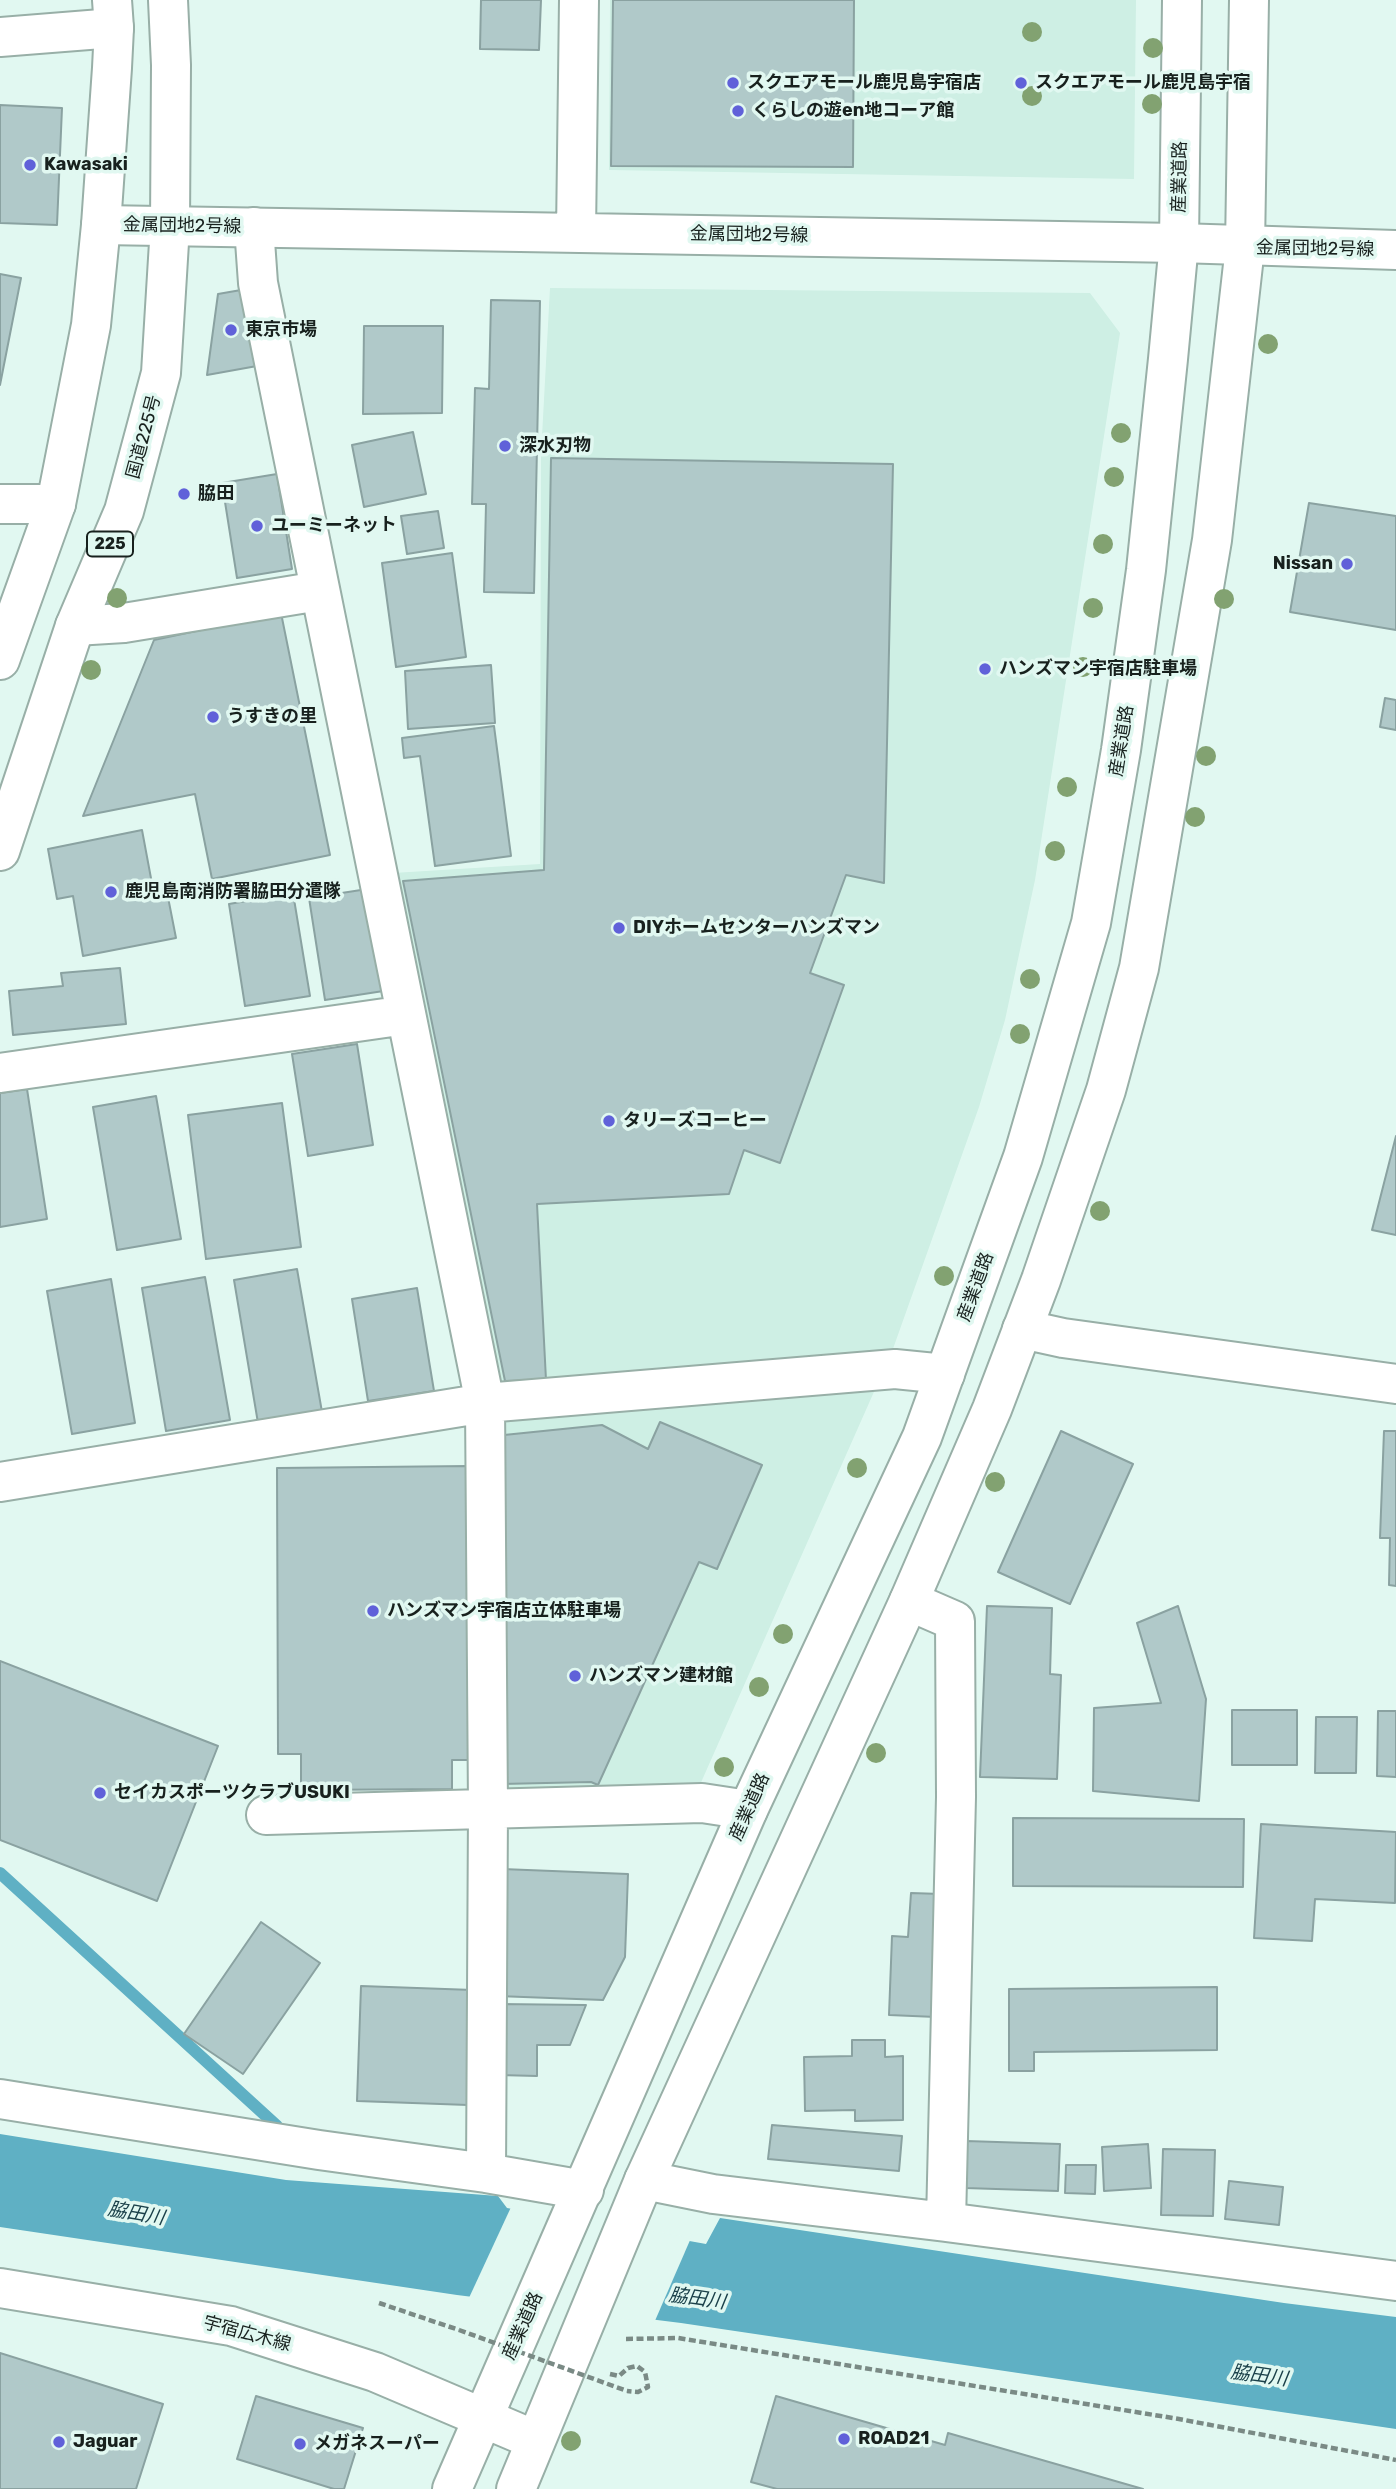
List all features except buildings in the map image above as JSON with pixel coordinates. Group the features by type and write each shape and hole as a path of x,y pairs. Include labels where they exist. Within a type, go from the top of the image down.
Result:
{"main road":[{"name":"国道225号","path":"0,852 75,626 124,511 162,373 170,226 172,65 168,0"},
{"path":"576,233 579,0"},
{"name":"産業道路","path":"453,2489 748,1811 922,1437 1023,1157 1091,923 1121,750 1146,570 1179,243 1182,0"},
{"path":"516,2489 644,2180 909,1601 992,1409 1106,1090 1139,968 1212,540 1245,247 1249,0"},
{"path":"0,37 113,14 101,225 91,326 56,504 0,660"},
{"name":"金属団地2号線","path":"101,225 1179,243 1396,250"},
{"path":"254,227 256,272 485,1403 488,1809 486,2173"},
{"path":"0,504 56,504"},
{"path":"75,626 124,623 319,591"},
{"path":"0,1073 406,1015"},
{"path":"1022,1329 1063,1338 1396,1384"},
{"path":"0,1482 485,1403 895,1369 945,1374"},
{"path":"909,1601 955,1621 956,1797 946,2222"},
{"path":"266,1815 702,1803 748,1811"},
{"path":"0,2099 584,2190"},
{"path":"644,2180 713,2193 1396,2281"},
{"name":"宇宿広木線","path":"0,2288 231,2326 374,2372 536,2440"}],"path":[{"path":"379,2303 627,2392 638,2392 648,2387 645,2372 637,2366 628,2368 619,2376 610,2374"},
{"path":"626,2339 678,2337 1179,2419 1396,2460"}],"shaded area":[{"path":"610,0 1136,0 1134,179 609,170"},
{"path":"550,288 1090,293 1120,333 1035,880 1005,1020 979,1107 889,1360 495,1390 393,873 540,864 541,455"},
{"path":"877,1385 695,1796 502,1797 499,1414"}],"water":[{"name":"脇田川","path":"0,2134 286,2180 498,2196 507,2208 706,2244 720,2218 1284,2303 1396,2317 1396,2429 681,2323 457,2295 0,2227"}],"pier":[{"path":"512,2205 691,2238 654,2323 468,2300"}],"waterway":[{"path":"0,1873 277,2126"}],"place":[{"name":"スクエアモール鹿児島宇宿店","path":"733,83"},
{"name":"スクエアモール鹿児島宇宿","path":"1021,83"},
{"name":"くらしの遊en地コーア館","path":"738,111"},
{"name":"Kawasaki","path":"30,165"},
{"name":"東京市場","path":"231,330"},
{"name":"深水刃物","path":"505,446"},
{"name":"脇田","path":"184,494"},
{"name":"ユーミーネット","path":"257,526"},
{"name":"Nissan","path":"1347,564"},
{"name":"ハンズマン宇宿店駐車場","path":"985,669"},
{"name":"うすきの里","path":"213,717"},
{"name":"鹿児島南消防署脇田分遣隊","path":"111,892"},
{"name":"DIYホームセンターハンズマン","path":"619,928"},
{"name":"タリーズコーヒー","path":"609,1121"},
{"name":"ハンズマン宇宿店立体駐車場","path":"373,1611"},
{"name":"ハンズマン建材館","path":"575,1676"},
{"name":"セイカスポーツクラブUSUKI","path":"100,1793"},
{"name":"ROAD21","path":"844,2439"},
{"name":"Jaguar","path":"59,2442"},
{"name":"メガネスーパー","path":"300,2444"}]}
